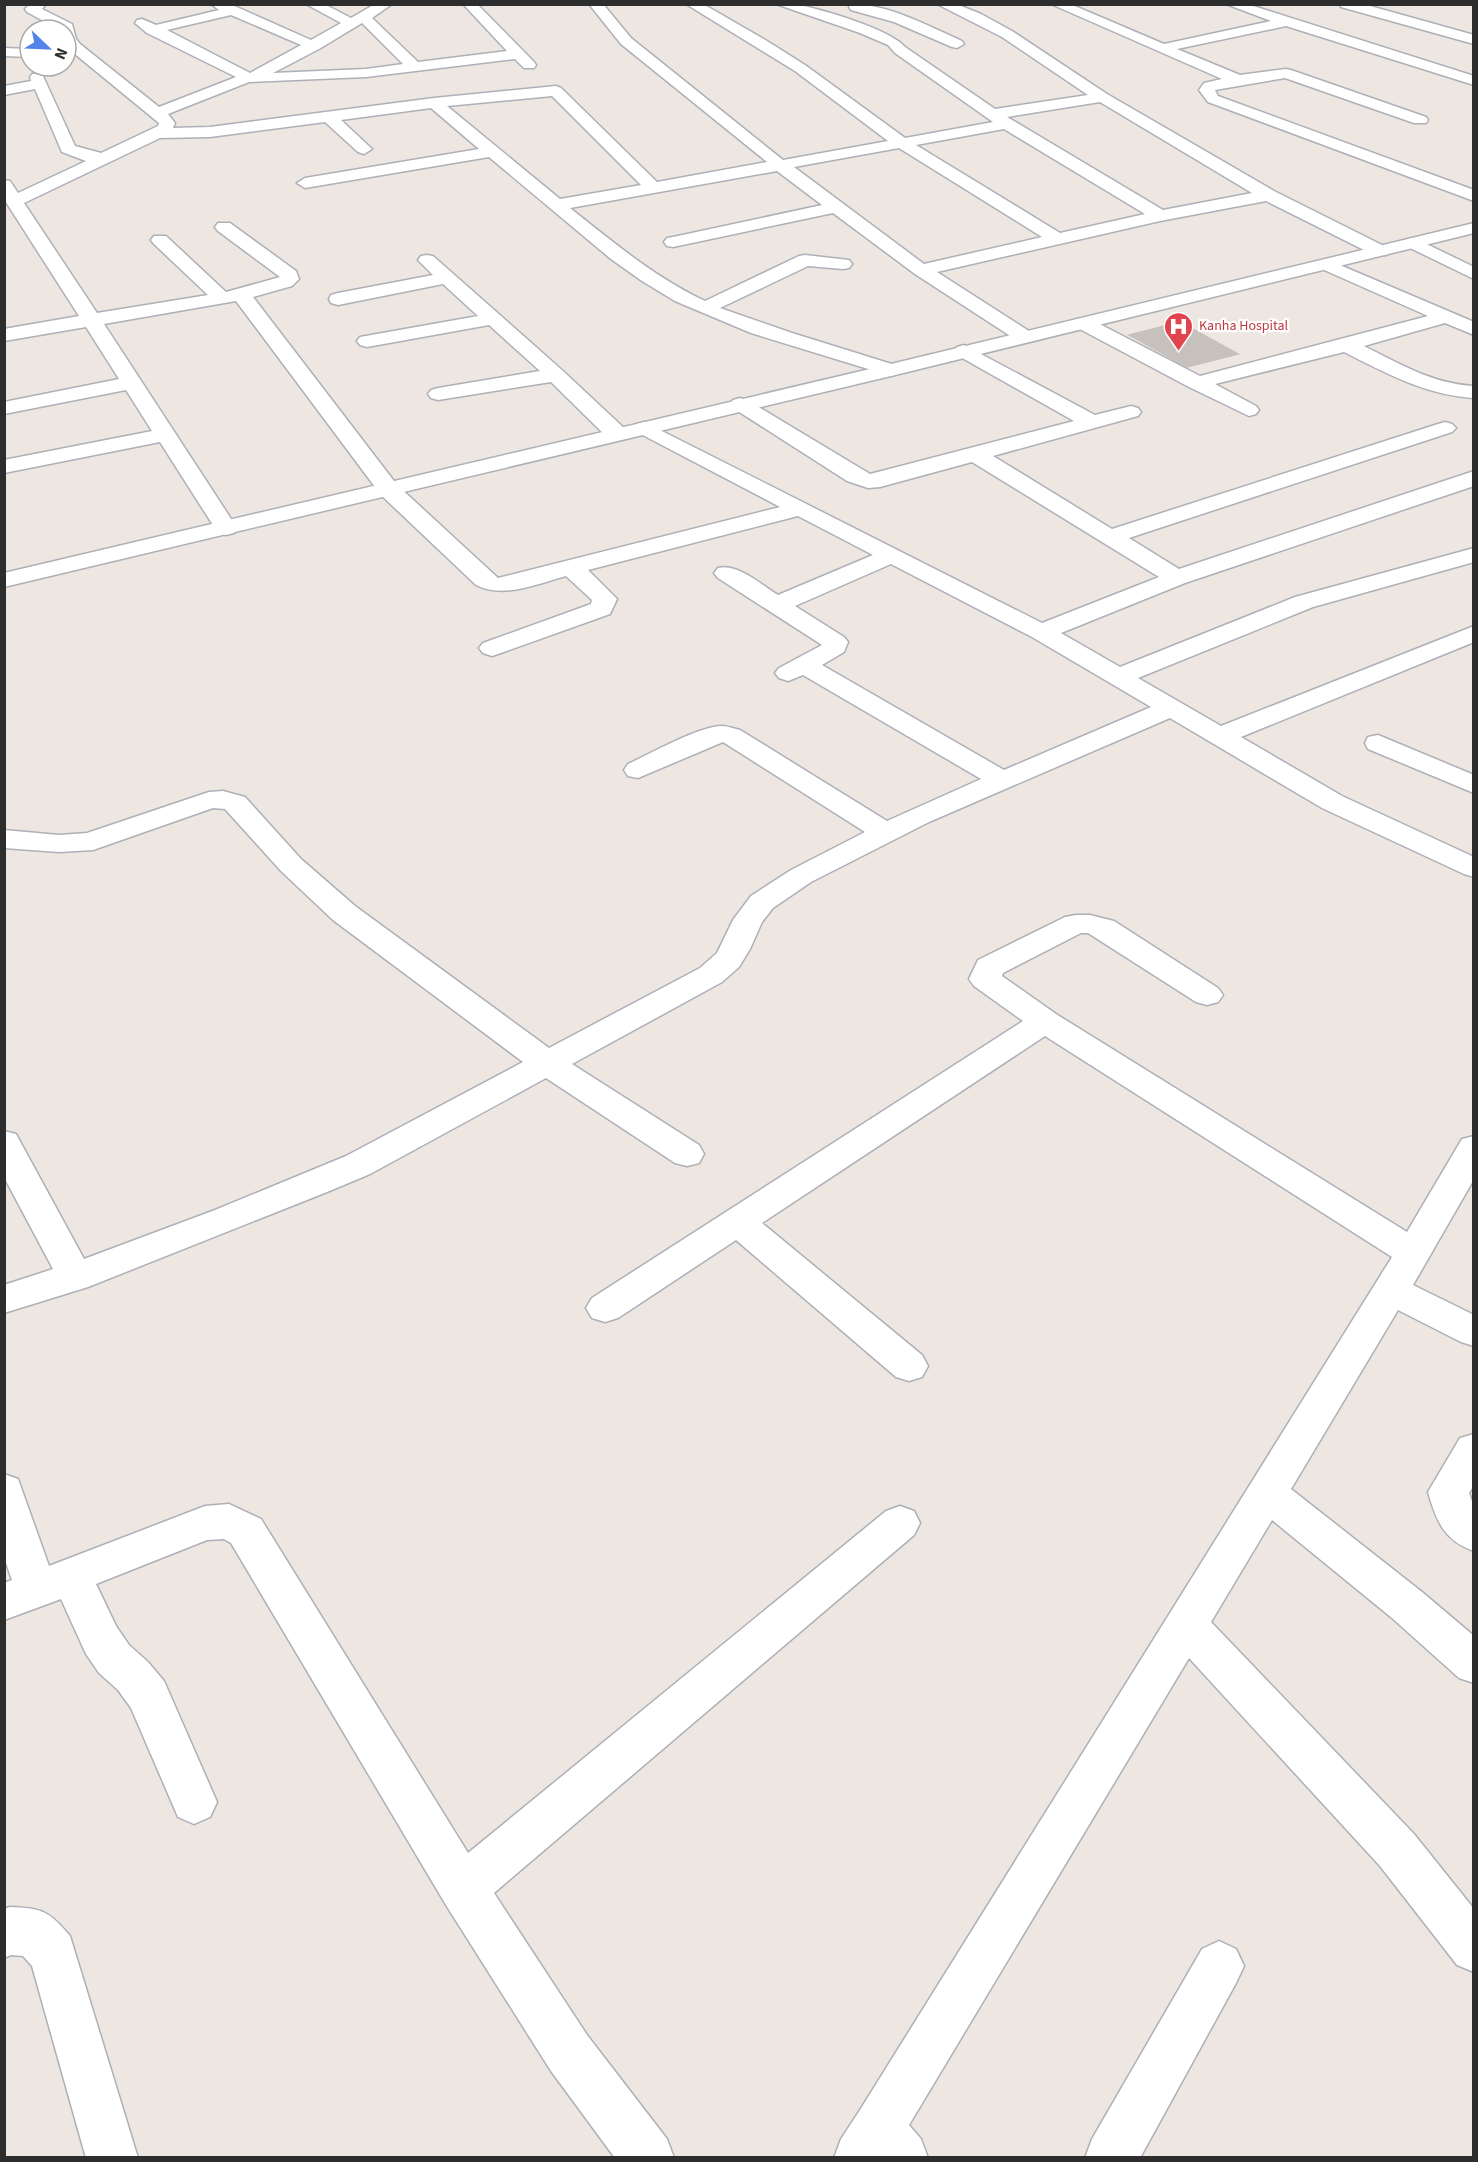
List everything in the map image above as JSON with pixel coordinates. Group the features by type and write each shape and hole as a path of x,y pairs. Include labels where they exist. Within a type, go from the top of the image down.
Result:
{"street":[{"path":"40,4 32,9 50,18"},
{"path":"312,4 358,20 415,67"},
{"path":"157,113 224,85 249,78 314,46 386,4"},
{"path":"469,4 653,188"},
{"path":"596,5 615,4"},
{"path":"692,4 800,68 903,144 1057,239"},
{"path":"782,4 865,30 893,42 1007,124 1160,216"},
{"path":"849,4 899,19 957,44"},
{"path":"943,4 976,17 1007,34 1102,97 1268,195 1380,251"},
{"path":"1058,4 1238,80"},
{"path":"1232,4 1473,81"},
{"path":"1346,4 1473,40"},
{"path":"596,5 626,41 780,165 921,270 1025,337"},
{"path":"1383,15 1411,7"},
{"path":"314,46 223,8 147,26 249,78 352,74 518,54"},
{"path":"1163,48 1287,22"},
{"path":"78,53 157,113 167,123 165,129 106,159 12,200 93,319 226,528"},
{"path":"1420,120 1286,73 1209,86 1207,90 1214,99 1473,196"},
{"path":"4,91 38,80 68,149 82,155 106,159"},
{"path":"158,134 192,134 434,103 556,91"},
{"path":"993,114 1102,97"},
{"path":"434,103 490,152 643,274 704,308 891,370"},
{"path":"329,117 364,149"},
{"path":"556,205 1007,124"},
{"path":"305,183 490,152"},
{"path":"921,270 1160,216 1268,195"},
{"path":"673,242 835,207"},
{"path":"4,335 231,296 290,279 289,275 224,227"},
{"path":"4,579 389,490 740,404 1328,265 1473,228"},
{"path":"160,240 231,296 389,490 484,580 494,585 799,509"},
{"path":"1413,243 1473,274"},
{"path":"427,260 556,375 616,434"},
{"path":"704,308 805,260 843,264"},
{"path":"1328,265 1473,328"},
{"path":"338,299 446,278"},
{"path":"1196,383 1346,345 1446,316"},
{"path":"368,341 492,319"},
{"path":"1083,323 1249,410"},
{"path":"1346,345 1437,388 1473,392"},
{"path":"964,351 1091,422"},
{"path":"438,394 556,375"},
{"path":"4,408 133,382"},
{"path":"740,404 855,476 868,481 880,480 1131,412"},
{"path":"644,428 1041,632 1332,802 1473,868"},
{"path":"1110,537 1445,428"},
{"path":"4,467 167,434"},
{"path":"974,454 1177,578"},
{"path":"1041,632 1177,578 1473,478"},
{"path":"776,605 892,555"},
{"path":"1118,677 1304,602 1473,555"},
{"path":"1449,563 1473,575"},
{"path":"492,648 601,609 605,599 570,567"},
{"path":"726,573 835,642 835,647 830,651 795,669 1002,780"},
{"path":"1218,737 1473,633"},
{"path":"1447,644 1473,658"},
{"path":"4,1299 75,1277 358,1165 711,975 728,960 747,920 762,902 801,876 885,832 1172,708"},
{"path":"638,770 711,736 721,734 731,736 885,832"},
{"path":"1378,743 1473,785"},
{"path":"4,839 75,845 93,841 209,800 223,799 235,802 291,865 337,908 547,1063 687,1154"},
{"path":"1207,995 1103,928 1090,924 1076,924 988,967 985,979 1045,1021 1413,1253"},
{"path":"605,1308 1045,1021"},
{"path":"4,1143 75,1277"},
{"path":"880,2148 1186,1625 1470,1161"},
{"path":"738,1222 909,1366"},
{"path":"1391,1290 1473,1332"},
{"path":"1473,1450 1448,1492 1455,1515 1473,1534"},
{"path":"4,1491 38,1590 101,1640 114,1659 134,1676 148,1695 194,1802"},
{"path":"1267,1493 1407,1605 1473,1664"},
{"path":"38,1590 205,1523 229,1521 246,1532 462,1888 569,2053 648,2157"},
{"path":"462,1888 900,1523"},
{"path":"1186,1625 1397,1850 1473,1948"},
{"path":"4,1934 10,1931 35,1932 53,1953 112,2157"},
{"path":"1111,2157 1219,1966"}],"building":[{"path":"1180,322 1238,354 1187,367 1129,335"}],"place":[{"name":"Kanha Hospital","path":"1178,352"}]}
